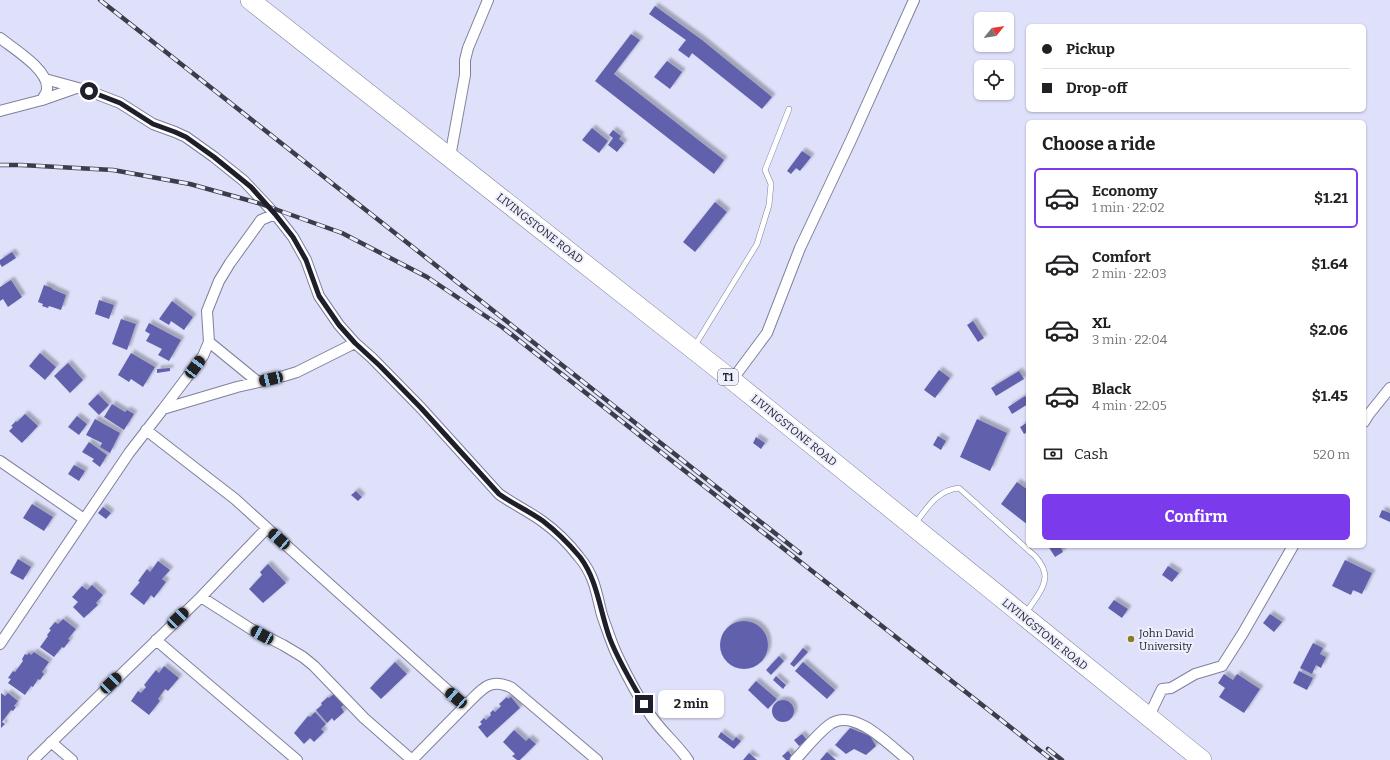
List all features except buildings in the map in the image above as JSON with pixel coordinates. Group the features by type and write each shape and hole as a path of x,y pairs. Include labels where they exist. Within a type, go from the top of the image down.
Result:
{"highway":[{"name":"LIVINGSTONE ROAD","path":"250,0 732,380 1148,718 1202,760"}],"street":[{"path":"450,157 466,74 465,60 468,48 488,0"},
{"path":"732,380 767,334 800,248 851,140 914,0"},
{"path":"0,38 40,70 45,79 47,90 42,100"},
{"path":"45,79 89,91 120,103 153,124 186,137 244,181 275,214 293,237 309,265 315,288 322,302 355,343 427,413 499,494 510,503 541,520 568,544 580,558 589,571 594,582 602,614 611,640 633,685 651,716 688,760"},
{"path":"0,111 42,100 76,88"},
{"path":"0,644 129,453 203,356 209,342 207,311 224,271 261,220 275,214"},
{"path":"209,342 258,382"},
{"path":"163,409 237,387 297,372 355,343"},
{"path":"1366,419 1390,388"},
{"path":"146,430 236,499 466,706"},
{"path":"0,461 84,519"},
{"path":"33,760 201,596 267,528"},
{"path":"1148,718 1162,689 1171,688 1194,674 1222,666 1243,634 1292,548"},
{"path":"201,596 251,629 303,657 314,666 364,718 412,760 486,687 499,682 512,688 597,760"},
{"path":"156,640 297,760"},
{"path":"795,760 825,728 839,720 847,719 865,726 908,760"},
{"path":"52,742 72,760"}],"lane":[{"path":"693,349 757,244 769,205 771,184 765,170 789,108"},
{"path":"913,527 935,498 951,488 959,488 1036,557 1044,570 1046,579 1024,616"}],"railway":[{"path":"100,0 800,553"},
{"path":"0,165 113,170 190,184 258,203 342,233 427,277 502,327 1052,760"},
{"path":"1048,749 1062,760"}],"place":[{"name":"John David University","path":"1131,639"}],"route":[{"path":"89,91 120,103 153,124 186,137 234,172 251,187 293,237 311,271 315,288 322,302 339,325 355,343 372,358 453,441 499,494 510,503 541,520 568,544 580,558 589,571 594,582 602,614 618,657 644,704"}]}
